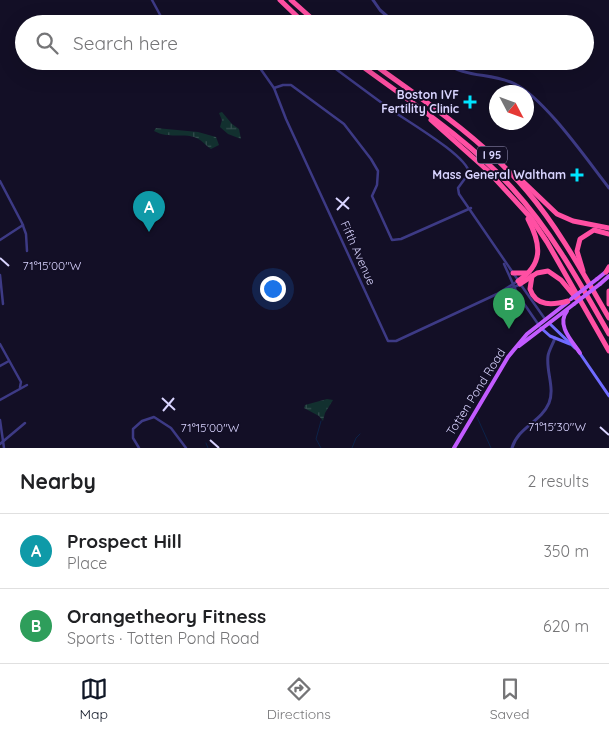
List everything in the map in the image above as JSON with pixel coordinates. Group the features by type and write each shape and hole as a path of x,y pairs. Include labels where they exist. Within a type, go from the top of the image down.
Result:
{"highway":[{"path":"280,0 296,15"},
{"path":"292,0 308,15"},
{"name":"I 95","path":"367,70 480,156 526,204 560,250 609,334"},
{"name":"I 95","path":"381,70 456,124 503,166 551,223 609,318"},
{"path":"422,110 487,170 520,206 544,238 609,351"},
{"path":"503,166 517,176 558,215 573,221 609,228"},
{"path":"519,282 532,270 538,254 533,231 520,206"},
{"path":"585,276 578,251 580,239 594,230 609,234"},
{"path":"513,273 520,274 526,272 538,254"},
{"path":"519,282 546,271 557,276 574,296 598,332"},
{"path":"532,276 530,289 537,300 550,305 572,302"},
{"path":"609,291 609,304"}],"main road":[{"path":"608,271 572,302 564,314 563,323 580,353 609,396"},
{"path":"572,302 579,300 600,284 608,271"},
{"name":"Totten Pond Road","path":"454,448 499,370 517,347 540,326 572,302"},
{"path":"547,321 580,353"},
{"path":"540,326 555,338 571,344"}],"street":[{"path":"152,0 160,15"},
{"path":"373,0 386,15"},
{"name":"Fifth Avenue","path":"261,70 274,88 286,119 389,342 396,341 514,286"},
{"path":"337,70 394,112 432,137 465,164 469,173 458,191 471,208 504,262 547,321"},
{"path":"457,70 508,81 525,90 564,130 609,188"},
{"path":"274,88 283,84 291,85 338,119 357,140 378,171 377,185 372,196 392,240 401,239 471,208"},
{"path":"0,181 23,225 26,251"},
{"path":"0,240 23,225"},
{"path":"504,262 514,286 540,326"},
{"path":"0,275 3,304"},
{"path":"514,286 519,282"},
{"path":"512,448 519,433 549,403 551,392 548,357 555,338"},
{"path":"0,344 21,382 20,387"},
{"path":"0,366 10,361"},
{"path":"0,400 20,387 27,385"},
{"path":"138,448 133,438 133,429 142,420 154,417 162,420 171,428 186,448"},
{"path":"0,420 1,444 4,448"},
{"path":"1,444 26,423"}],"green space":[{"path":"222,112 239,129 241,139 228,134 220,127 222,120 219,113"},
{"path":"156,128 198,132 216,137 219,145 211,149 196,138 165,135 154,131"},
{"path":"327,399 333,400 325,413 323,421 319,416 304,408 305,405"}],"waterway":[{"path":"477,417 491,448"},
{"path":"321,421 316,439 321,448"},
{"path":"352,448 360,434"},
{"path":"206,443 208,448"}],"place":[{"name":"Boston IVF Fertility Clinic","path":"470,102"},
{"name":"Mass General Waltham","path":"577,175"},
{"name":"Prospect Hill","path":"149,232"},
{"name":"Orangetheory Fitness","path":"509,329"}]}
